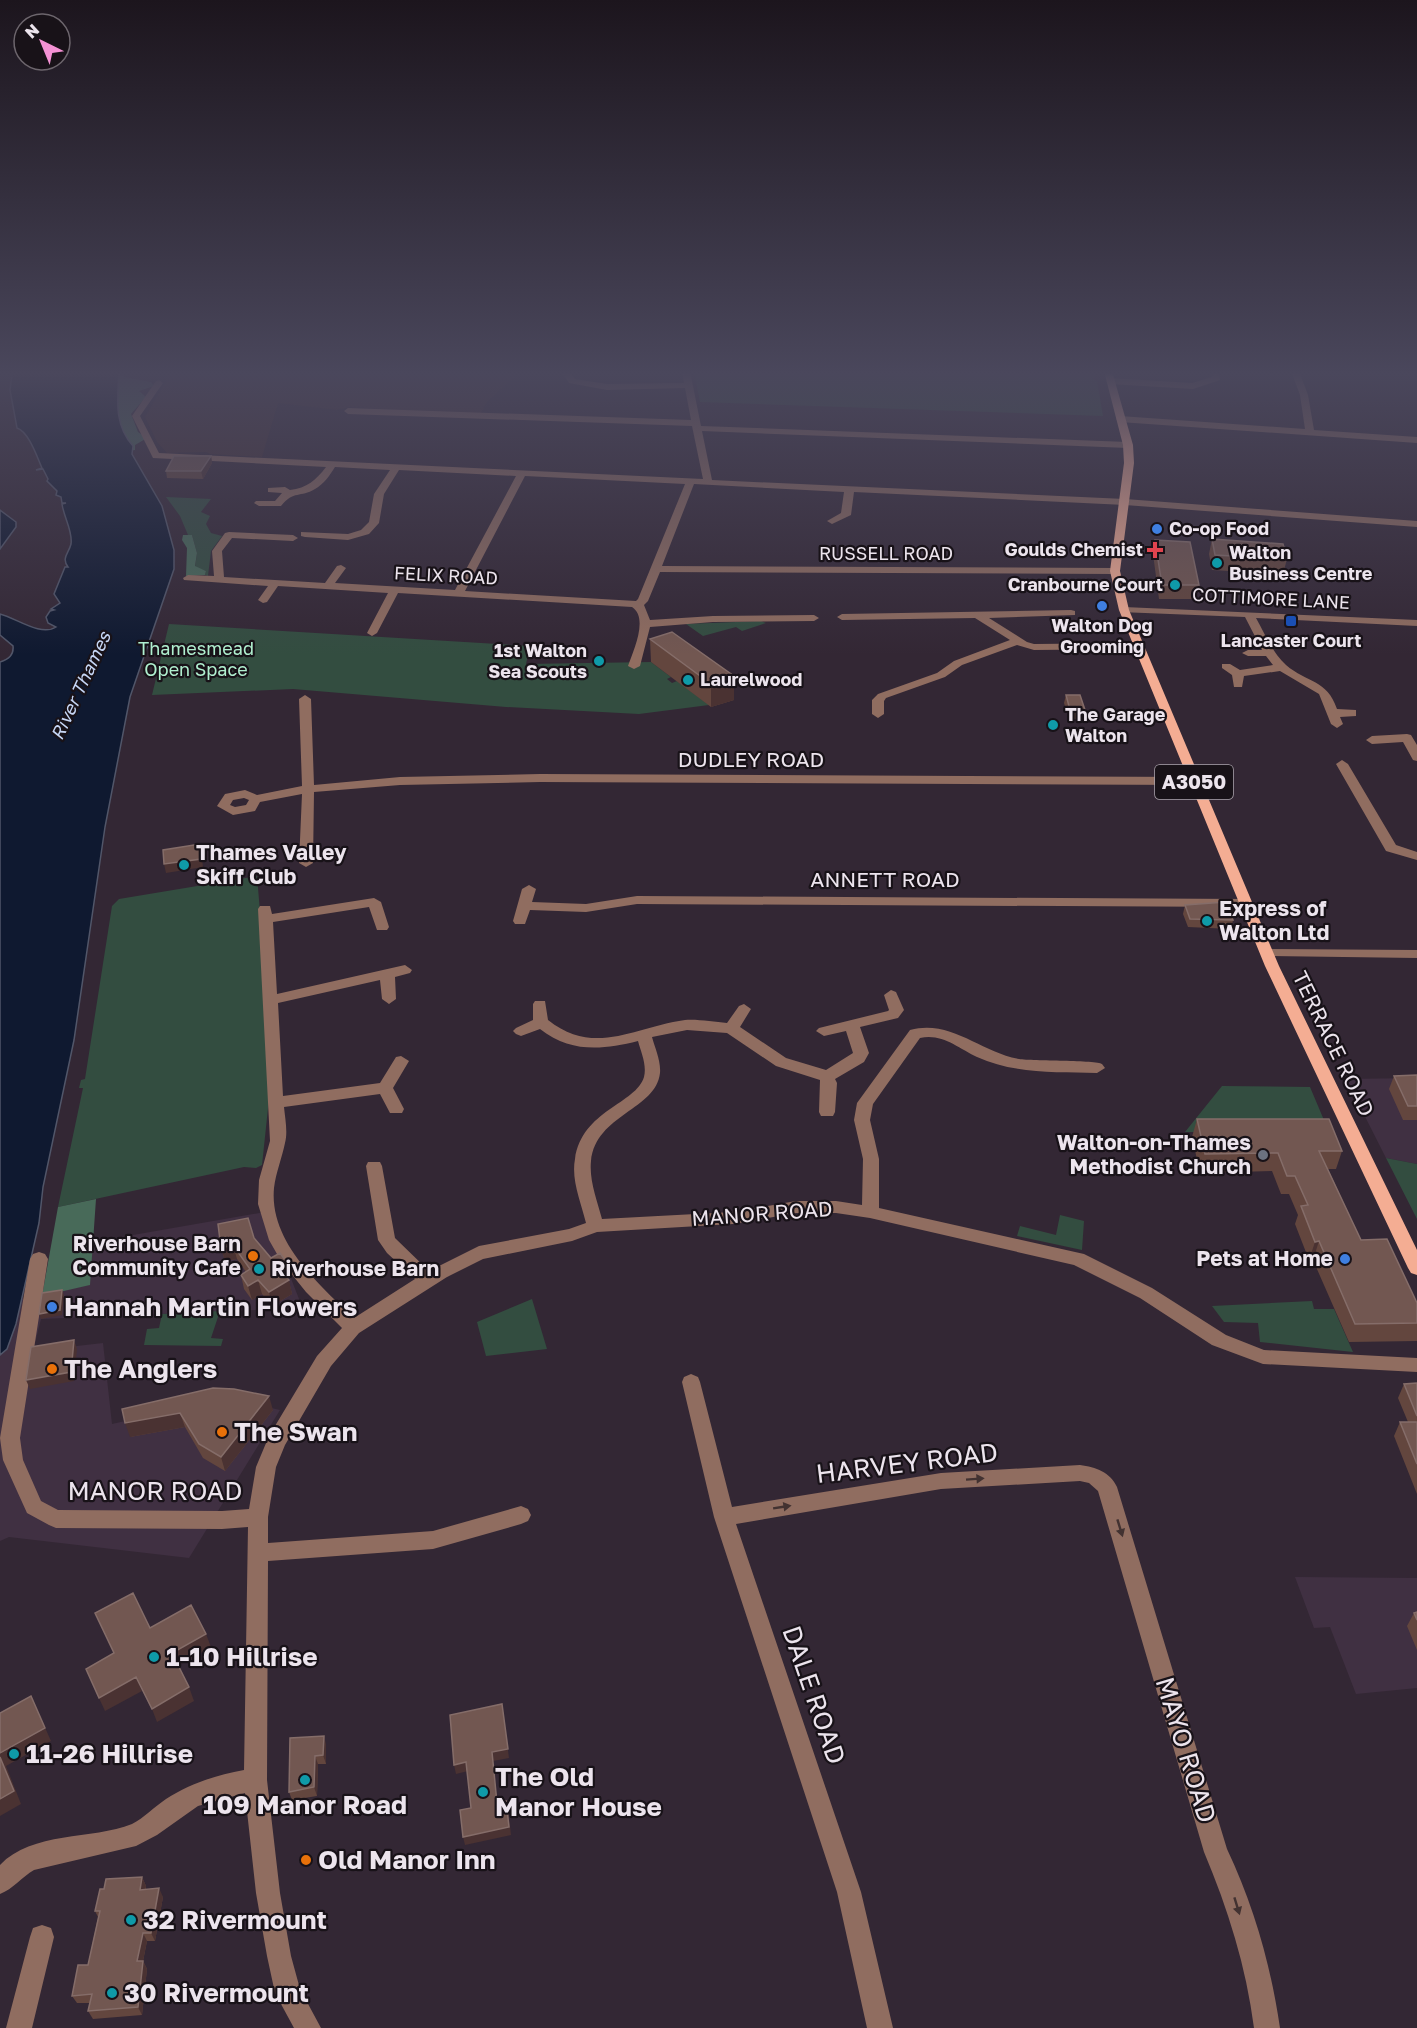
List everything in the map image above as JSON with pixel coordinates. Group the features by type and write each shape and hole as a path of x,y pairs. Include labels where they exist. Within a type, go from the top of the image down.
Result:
{"main road":[{"name":"TERRACE ROAD","path":"1130,466 1115,571 1124,610 1272,966 1413,1261"}],"street":[{"path":"259,502 278,504 286,493 314,488 332,466"},
{"path":"367,466 1125,502 1417,524"},
{"path":"704,466 708,482"},
{"path":"305,534 348,537 365,532 374,523 379,494 396,467"},
{"path":"459,593 522,473"},
{"path":"634,666 645,624 644,612 637,605 643,601 657,569 691,481"},
{"path":"271,490 285,490 286,493"},
{"path":"832,521 846,514 849,490"},
{"path":"219,579 216,551 229,535 293,538"},
{"path":"328,585 340,568"},
{"name":"RUSSELL ROAD","path":"657,569 1115,571"},
{"name":"FELIX ROAD","path":"188,578 637,605"},
{"path":"263,600 276,582"},
{"path":"372,633 394,589"},
{"name":"COTTIMORE LANE","path":"1124,610 1412,622"},
{"path":"842,617 1071,613"},
{"path":"976,614 1028,646 1139,646"},
{"path":"1249,614 1270,653 1281,667 1310,682 1327,696 1334,719 1352,713"},
{"path":"645,624 724,619 814,618"},
{"path":"1412,622 1417,636"},
{"path":"879,714 878,699 882,696 941,675 958,663 1018,641"},
{"path":"1248,653 1270,653"},
{"path":"1226,666 1238,679 1281,667"},
{"path":"305,699 308,789 306,863"},
{"path":"1372,740 1407,738 1417,757"},
{"path":"1342,764 1391,848 1417,856"},
{"name":"DUDLEY ROAD","path":"256,799 308,789 400,781 540,778 1194,781"},
{"path":"520,921 529,888"},
{"name":"ANNETT ROAD","path":"524,906 586,908 637,900 1246,903"},
{"path":"353,1328 314,1291 297,1270 272,1226 265,1203 269,1170 278,1140 265,914 374,902 382,927"},
{"path":"1268,953 1415,956"},
{"path":"271,1000 405,970"},
{"path":"387,974 389,999"},
{"path":"824,1031 893,1015 897,1010 891,995"},
{"path":"540,1004 541,1022 560,1038 575,1043 609,1043 687,1025 731,1028 781,1062 826,1077 829,1083 827,1112"},
{"path":"731,1028 744,1009"},
{"path":"521,1031 541,1022"},
{"path":"826,1077 859,1058 861,1053 852,1024"},
{"path":"870,1212 871,1159 862,1112 865,1103 915,1034 937,1031 992,1057 1024,1066 1097,1068"},
{"path":"595,1226 582,1171 586,1146 599,1124 645,1091 650,1083 651,1065 644,1034"},
{"path":"385,1088 401,1061"},
{"path":"277,1102 385,1088"},
{"path":"385,1088 396,1109"},
{"path":"374,1166 387,1240 428,1280"},
{"name":"MANOR ROAD","path":"308,2028 288,1993 279,1956 268,1893 255,1780 258,1517 266,1467 276,1442 324,1361 353,1328 428,1280 479,1253 572,1235 595,1226 732,1218 796,1207 836,1207 870,1212 1078,1259 1146,1293 1219,1340 1263,1357 1417,1365"},
{"name":"MANOR ROAD","path":"39,1259 10,1438 12,1460 34,1507 56,1519 222,1520 258,1517"},
{"name":"DALE ROAD","path":"691,1382 724,1516 849,1892 880,2028"},
{"name":"HARVEY ROAD","path":"724,1516 941,1481 1080,1473 1096,1476"},
{"name":"MAYO ROAD","path":"1096,1476 1107,1487 1216,1852 1228,1875 1258,1976 1267,2028"},
{"path":"258,1552 433,1540 521,1515"},
{"path":"0,1882 23,1862 36,1856 103,1844 135,1834 159,1821 179,1804 200,1794 222,1785 255,1780"},
{"path":"19,2028 42,1937"}],"shaded area":[{"path":"1417,1078 1417,1164 1386,1158 1346,1079"},
{"path":"265,1212 301,1304 279,1309 41,1319 33,1351 103,1343 112,1424 227,1398 280,1410 189,1558 9,1537 0,1541 0,1355 7,1349 22,1299 89,1285 93,1242"},
{"path":"1295,1577 1417,1578 1417,1688 1356,1694 1330,1627 1314,1628"}],"green space":[{"path":"166,497 211,499 201,512 210,516 206,524 211,533 222,536 211,551 208,576 205,575 206,571 195,567 197,553 192,535 188,535 180,516"},
{"path":"183,535 192,535 197,553 195,566 206,571 205,575 186,576 187,548 182,540"},
{"path":"761,621 766,623 742,631 736,627 703,636 686,624"},
{"name":"Thamesmead Open Space","path":"169,624 530,646 526,664 651,662 671,677 667,679 672,683 677,681 709,705 639,714 506,707 293,689 152,695"},
{"path":"257,876 265,971 269,1099 262,1165 58,1207 83,1088 79,1088 81,1080 85,1079 112,906 119,899"},
{"path":"1222,1086 1310,1087 1329,1132 1185,1132"},
{"path":"1386,1158 1417,1164 1417,1219"},
{"path":"96,1199 90,1285 42,1296 58,1207"},
{"path":"1060,1215 1084,1221 1082,1250 1017,1236 1020,1226 1056,1235"},
{"path":"532,1299 547,1349 486,1356 477,1322"},
{"path":"1312,1301 1314,1309 1334,1309 1353,1352 1260,1342 1258,1323 1224,1322 1212,1306"},
{"path":"220,1311 211,1338 223,1339 221,1346 144,1345 147,1329 159,1328 162,1314"}],"water":[{"name":"River Thames","path":"41,466 139,466 162,506 174,550 174,569 130,697 105,827 74,1040 43,1187 39,1223 16,1324 7,1349 0,1355 0,662 10,656 13,646 0,635 0,614 43,630 56,627 48,623 46,617 50,611 54,610 51,609 60,603 54,594 65,567 68,567 65,558 71,539 62,504 66,503 62,503 61,497 56,495 57,491 47,481 43,469 36,470 42,468"},
{"path":"0,510 16,522 16,527 0,549"}],"building":[{"path":"169,466 205,466 201,471 166,471"},
{"path":"1212,539 1283,544 1287,559 1215,555"},
{"path":"1155,540 1190,542 1199,585 1162,585"},
{"path":"672,632 734,676 711,684 650,639"},
{"path":"1066,695 1080,695 1085,710 1070,710"},
{"path":"200,844 201,859 164,864 163,850"},
{"path":"1226,902 1233,920 1190,919 1185,905"},
{"path":"1417,1075 1417,1106 1408,1106 1394,1076"},
{"path":"1197,1119 1329,1119 1342,1151 1319,1151 1361,1240 1387,1239 1417,1303 1417,1323 1355,1324 1319,1241 1315,1242 1301,1206 1308,1205 1295,1176 1287,1176 1278,1153 1205,1154"},
{"path":"248,1218 254,1238 271,1258 280,1253 287,1263 279,1268 289,1280 269,1292 258,1280 248,1286 241,1275 250,1269 233,1245 221,1248 218,1224"},
{"name":"Hannah Martin Flowers","path":"62,1290 60,1310 39,1314 42,1293"},
{"name":"The Anglers","path":"74,1340 71,1372 26,1380 31,1347"},
{"path":"1417,1383 1417,1416 1404,1384"},
{"path":"213,1388 234,1389 269,1396 221,1457 199,1444 180,1413 125,1423 122,1409"},
{"path":"1400,1422 1417,1422 1417,1464"},
{"name":"1-10 Hillrise","path":"133,1593 150,1628 191,1605 206,1634 172,1653 189,1687 152,1709 136,1677 99,1698 86,1669 114,1653 95,1613"},
{"path":"31,1696 45,1728 0,1753 0,1713"},
{"name":"The Old Manor House","path":"502,1704 508,1749 492,1752 497,1803 506,1801 509,1827 463,1837 460,1810 471,1808 466,1762 454,1765 450,1715"},
{"name":"109 Manor Road","path":"324,1736 323,1755 315,1756 314,1787 289,1792 290,1738"},
{"path":"0,1757 14,1791 0,1799"},
{"path":"142,1877 140,1890 159,1888 151,1933 143,1933 137,1961 143,1961 138,2007 88,2011 92,1994 72,1996 78,1965 88,1965 100,1911 95,1911 100,1889 104,1889 106,1879"}],"place":[{"name":"Co-op Food","path":"1157,529"},
{"name":"Goulds Chemist","path":"1155,550"},
{"name":"Walton Business Centre","path":"1217,563"},
{"name":"Cranbourne Court","path":"1175,585"},
{"name":"Walton Dog Grooming","path":"1102,606"},
{"name":"Lancaster Court","path":"1291,621"},
{"name":"1st Walton Sea Scouts","path":"599,661"},
{"name":"Laurelwood","path":"688,680"},
{"name":"The Garage Walton","path":"1053,725"},
{"name":"Thames Valley Skiff Club","path":"184,865"},
{"name":"Express of Walton Ltd","path":"1207,921"},
{"name":"Walton-on-Thames Methodist Church","path":"1263,1155"},
{"name":"Riverhouse Barn Community Cafe","path":"253,1256"},
{"name":"Pets at Home","path":"1345,1259"},
{"name":"Riverhouse Barn","path":"259,1269"},
{"name":"Hannah Martin Flowers","path":"52,1307"},
{"name":"The Anglers","path":"52,1369"},
{"name":"The Swan","path":"222,1432"},
{"name":"1-10 Hillrise","path":"154,1657"},
{"name":"11-26 Hillrise","path":"14,1754"},
{"name":"109 Manor Road","path":"305,1780"},
{"name":"The Old Manor House","path":"483,1792"},
{"name":"Old Manor Inn","path":"306,1860"},
{"name":"32 Rivermount","path":"131,1920"},
{"name":"30 Rivermount","path":"112,1993"}]}
